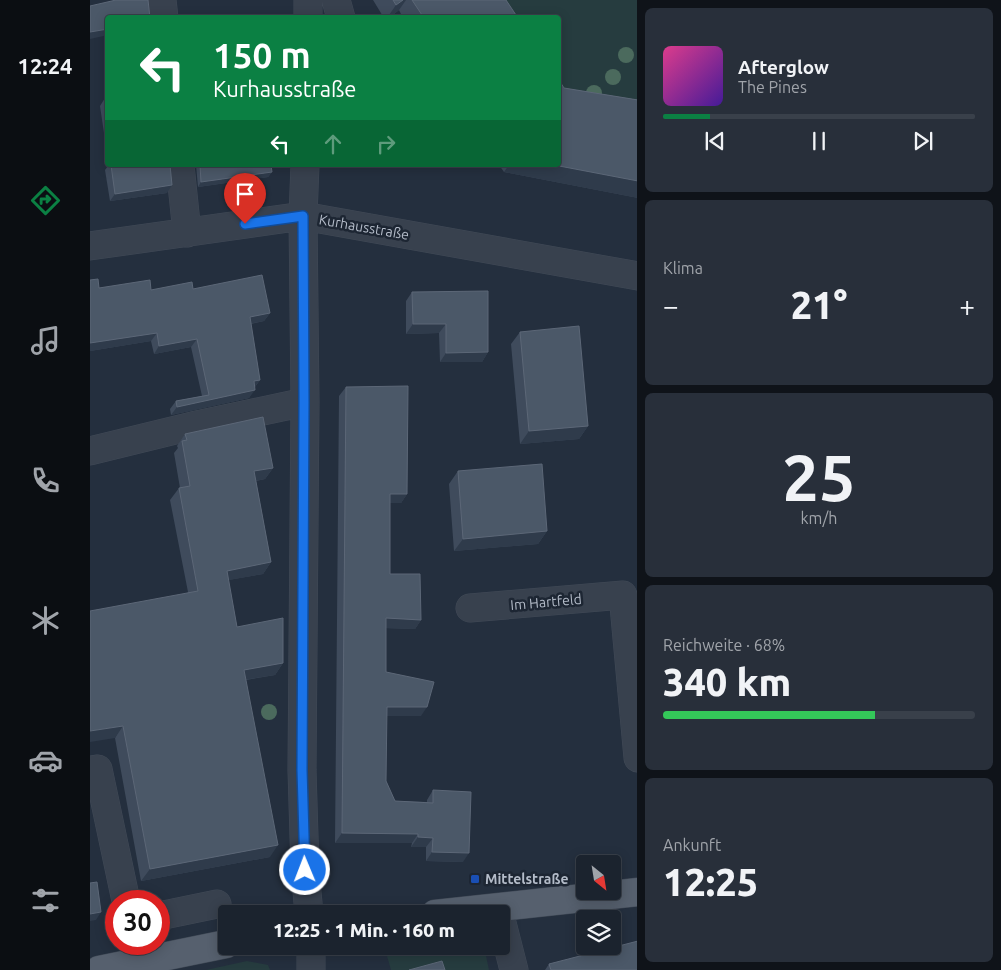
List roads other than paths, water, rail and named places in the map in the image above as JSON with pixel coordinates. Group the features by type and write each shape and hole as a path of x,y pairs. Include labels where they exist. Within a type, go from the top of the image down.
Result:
{"main road":[{"path":"510,911 637,892"},
{"path":"170,950 218,945"},
{"path":"99,970 137,955"}],"street":[{"path":"162,0 164,15"},
{"path":"308,0 308,15"},
{"path":"336,0 339,15"},
{"path":"180,167 187,233"},
{"path":"305,167 303,216 302,770 305,870 308,905"},
{"name":"Kurhausstraße","path":"90,246 303,216 637,276"},
{"path":"90,451 192,426 304,402"},
{"name":"Im Hartfeld","path":"470,608 630,595 637,758"},
{"path":"90,770 98,769 124,890"},
{"path":"170,914 217,904"},
{"path":"510,954 514,970"},
{"path":"311,955 312,970"}],"place":[{"name":"Mittelstraße","path":"475,879"}]}
